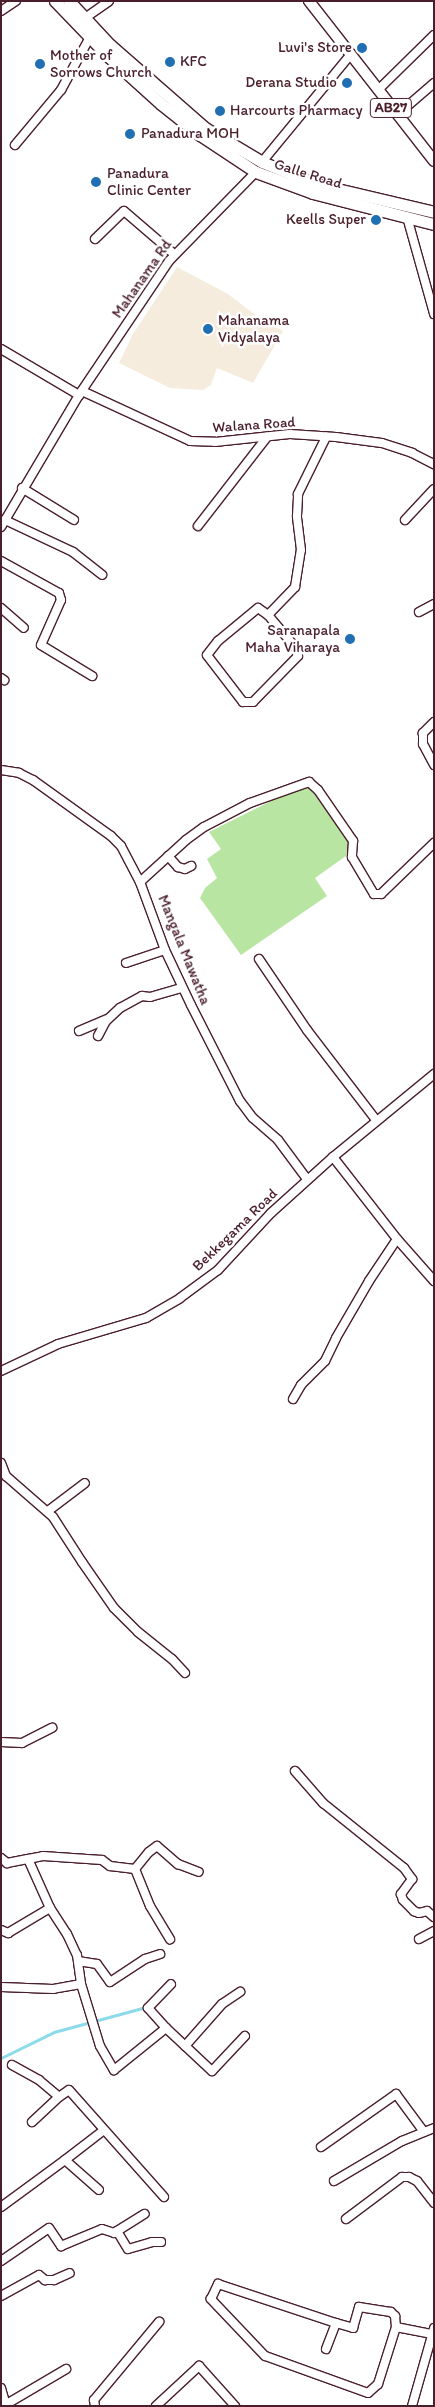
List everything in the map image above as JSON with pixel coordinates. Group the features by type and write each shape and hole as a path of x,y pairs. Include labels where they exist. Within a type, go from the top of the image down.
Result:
{"highway":[{"name":"Galle Road","path":"55,1 90,37 176,116 200,135 259,167 313,193 434,224"},
{"name":"Galle Road","path":"69,1 110,45 205,128 259,167 316,184 434,212"}],"main road":[{"name":"AB27","path":"309,1 434,161"}],"street":[{"path":"1,11 16,1"},
{"path":"85,18 109,1"},
{"path":"378,90 434,35"},
{"path":"16,145 61,90 90,37"},
{"name":"Mahanama Rd","path":"3,523 22,488 82,392 174,254 259,167 351,54"},
{"path":"397,115 434,83"},
{"path":"95,239 124,211 174,254"},
{"path":"407,217 434,314"},
{"name":"Walana Road","path":"1,349 82,392 190,441 215,442 290,434 326,436 382,443 412,453 434,464"},
{"path":"268,615 295,587 301,550 297,516 298,494 326,436"},
{"path":"198,526 267,437"},
{"path":"22,488 74,520"},
{"path":"405,520 434,489"},
{"path":"3,523 73,552 102,575"},
{"path":"1,561 59,593 61,600 41,645 92,676"},
{"path":"419,612 434,604"},
{"path":"1,608 24,628"},
{"path":"258,608 268,615 296,648 298,656 253,702 243,702 207,655 218,642 258,608"},
{"path":"434,722 423,733 423,744 434,765"},
{"name":"Mangala Mawatha","path":"1,770 19,773 33,780 117,840 140,882 165,950 182,988 244,1107 278,1140 308,1179"},
{"path":"140,882 204,827 250,803 309,782 318,790 353,841 352,857 374,894 381,894 434,843"},
{"path":"168,856 178,867 185,869 191,866"},
{"path":"126,963 165,950"},
{"path":"259,959 307,1030 376,1120"},
{"path":"98,1036 108,1019 120,1008 142,996 150,997 182,988"},
{"path":"80,1032 108,1019"},
{"name":"Bekkegama Road","path":"1,1371 58,1344 146,1318 180,1298 218,1270 271,1213 308,1179 376,1120 434,1074"},
{"path":"333,1157 397,1239 434,1281"},
{"path":"293,1399 299,1387 325,1362 350,1314 397,1239"},
{"path":"1,1463 6,1476 48,1511 114,1608 138,1632 172,1659 185,1673"},
{"path":"48,1511 85,1484"},
{"path":"1,1742 22,1743 52,1728"},
{"path":"295,1771 323,1803 404,1868 412,1879 401,1894 403,1900 414,1911 419,1913 427,1911 434,1917"},
{"path":"135,1869 149,1852 157,1846 178,1864 200,1872"},
{"path":"1,1858 7,1863 43,1856 102,1860 110,1866 135,1869"},
{"path":"28,1859 50,1908 68,1934 78,1961 81,1984 100,2046 114,2070 166,2028"},
{"path":"135,1869 150,1906 170,1939"},
{"path":"1,1930 8,1933 50,1908"},
{"path":"419,1939 434,1931"},
{"path":"78,1961 97,1964 110,1982 145,1959 160,1954"},
{"path":"1,1987 53,1989 81,1984"},
{"path":"171,1984 148,2008 184,2046 212,2071 245,2036"},
{"path":"184,2046 222,2004 240,1992"},
{"path":"12,2065 39,2080 59,2097"},
{"path":"32,2122 69,2090 164,2197"},
{"path":"321,2147 396,2094 424,2132"},
{"path":"334,2180 402,2141 434,2128"},
{"path":"1,2207 104,2130"},
{"path":"65,2160 98,2190"},
{"path":"346,2219 402,2178 409,2177 417,2181 434,2203"},
{"path":"1,2261 49,2228 61,2246 102,2229 114,2233 146,2214"},
{"path":"118,2231 128,2249 152,2242 161,2242"},
{"path":"1,2296 39,2275 44,2280 54,2280 70,2273"},
{"path":"218,2284 353,2328 359,2307 391,2312 395,2316 396,2327 378,2384 368,2394 265,2356 211,2299 218,2284"},
{"path":"95,2406 94,2400 159,2322"},
{"path":"326,2349 336,2323"},
{"path":"396,2327 433,2331 412,2406"},
{"path":"156,2406 199,2366 234,2406"},
{"path":"1,2388 5,2405 66,2369"}],"shaded area":[{"name":"Mahanama Vidyalaya","path":"177,267 228,294 254,314 283,331 253,383 217,368 211,385 203,390 170,388 119,363 133,334"}],"green space":[{"path":"301,786 309,787 318,794 353,851 315,878 327,896 241,955 200,898 205,888 217,878 207,859 221,849 209,832"}],"waterway":[{"path":"1,2058 54,2032 146,2007"}],"place":[{"name":"Luvi's Store","path":"362,48"},
{"name":"KFC","path":"170,62"},
{"name":"Mother of Sorrows Church","path":"40,64"},
{"name":"Derana Studio","path":"347,83"},
{"name":"Harcourts Pharmacy","path":"220,111"},
{"name":"Panadura MOH","path":"130,134"},
{"name":"Panadura Clinic Center","path":"96,182"},
{"name":"Keells Super","path":"376,220"},
{"name":"Mahanama Vidyalaya","path":"208,329"},
{"name":"Saranapala Maha Viharaya","path":"350,639"}]}
